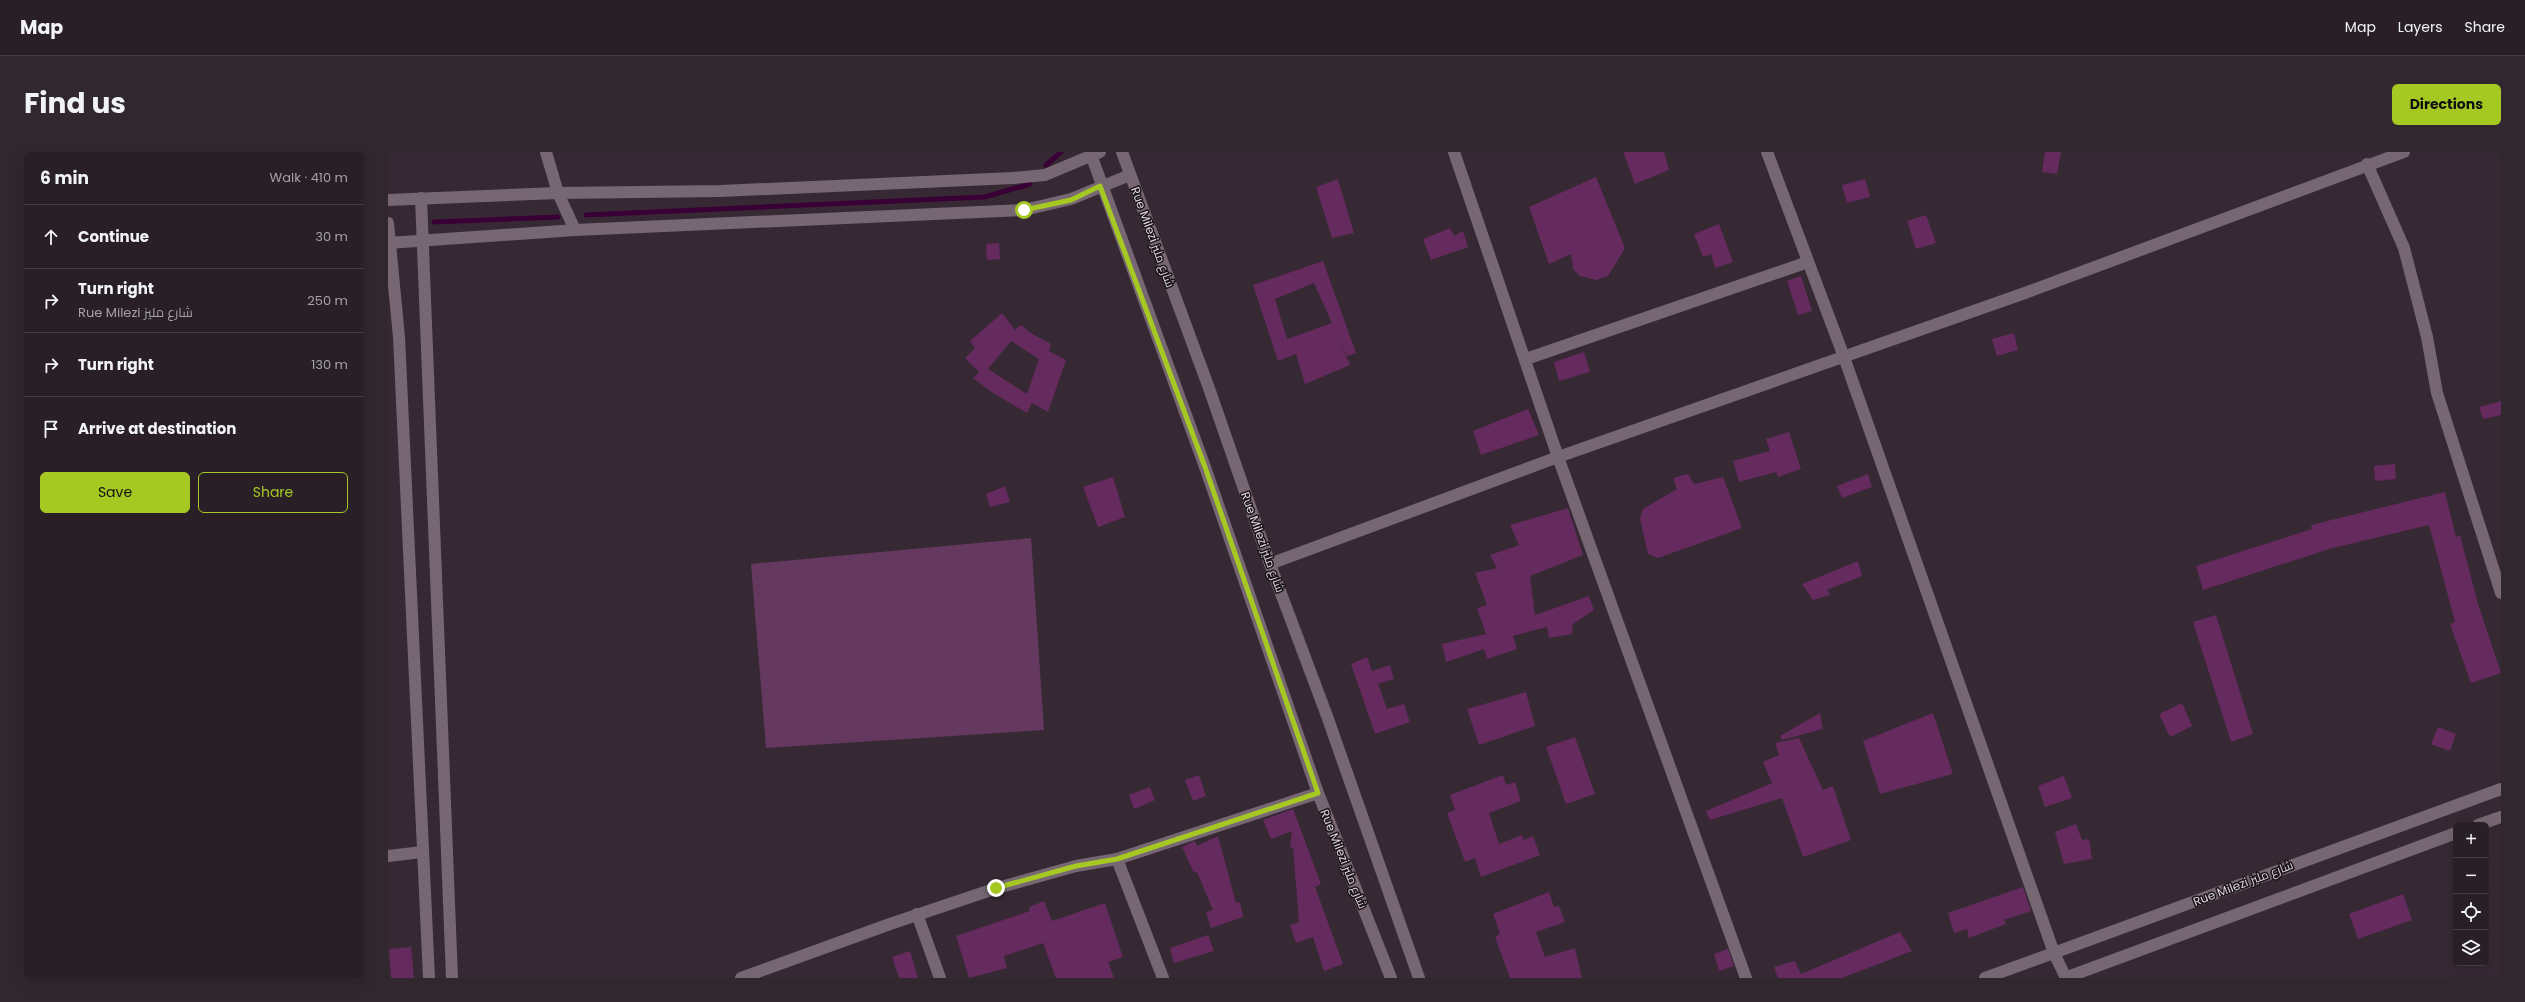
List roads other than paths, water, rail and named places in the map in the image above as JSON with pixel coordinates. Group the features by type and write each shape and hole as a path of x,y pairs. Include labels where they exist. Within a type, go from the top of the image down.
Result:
{"street":[{"path":"546,152 558,193 575,230"},
{"name":"Rue Milezi شارع مليز","path":"1122,152 1210,391 1270,564 1327,716 1419,978"},
{"path":"1454,152 1526,359 1558,457 1746,978"},
{"path":"1767,152 1844,357 2054,953 2065,978 2453,834"},
{"path":"1270,564 1558,457 2032,290 2367,164 2404,152"},
{"path":"388,200 558,193 720,191 1013,178 1045,175 1093,153"},
{"name":"Rue Milezi شارع مليز","path":"1093,153 1100,186 1205,467 1318,793 1391,978"},
{"path":"2367,164 2404,248 2427,337 2437,393 2501,593"},
{"path":"389,243 575,230 1024,210 1071,200 1100,186 1130,175"},
{"path":"421,198 452,978"},
{"path":"388,223 399,337 429,978"},
{"path":"1526,359 1808,262"},
{"name":"Rue Milezi شارع مليز","path":"1985,978 2334,848 2501,789"},
{"path":"741,978 917,914 996,888 1076,866 1117,859 1318,793"},
{"path":"2486,822 2501,816"},
{"path":"388,856 422,852"},
{"path":"1117,859 1162,978"},
{"path":"917,914 940,978"}],"waterway":[{"path":"1046,165 1061,152"},
{"path":"586,215 985,197 1030,184"},
{"path":"434,222 558,217"}]}
